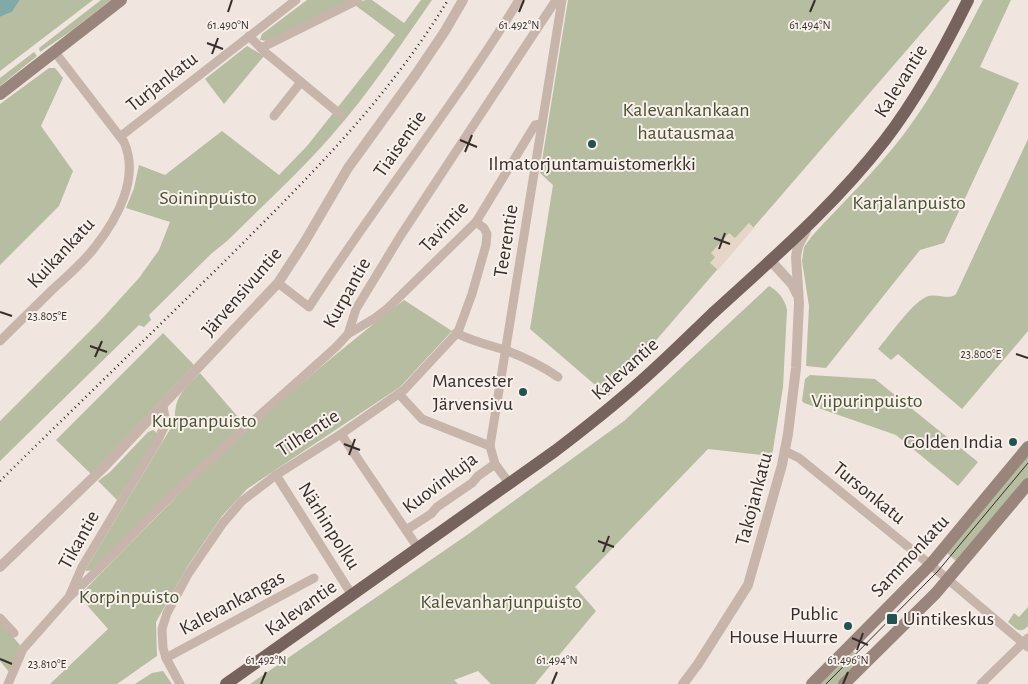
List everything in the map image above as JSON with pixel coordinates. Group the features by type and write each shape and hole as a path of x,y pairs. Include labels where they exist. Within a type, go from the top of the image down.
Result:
{"main road":[{"path":"0,94 120,0"},
{"name":"Kalevantie","path":"226,684 554,451 621,399 770,260 860,170 904,114 941,54 968,0"},
{"name":"Sammonkatu","path":"812,684 930,565 1028,447"},
{"name":"Sammonkatu","path":"844,684 948,579 1028,484"}],"street":[{"name":"Turjankatu","path":"121,136 296,0"},
{"path":"262,48 358,0"},
{"name":"Järvensivuntie","path":"0,567 103,468 278,283 301,249 345,172 416,74 463,0"},
{"name":"Tiaisentie","path":"278,283 309,307 348,247 469,76 518,0"},
{"name":"Kurpantie","path":"69,597 96,573 173,494 348,334 356,309 401,235 556,0"},
{"name":"Teerentie","path":"509,483 495,464 490,446 562,0"},
{"path":"249,36 341,115"},
{"name":"Kuikankatu","path":"0,342 94,249 111,224 130,174 128,150 121,136 54,51"},
{"path":"274,116 301,82"},
{"name":"Tavintie","path":"348,334 388,308 476,222 535,125 541,124"},
{"name":"Takojankatu","path":"683,684 698,664 748,585 785,450 796,368 799,302 796,252 802,238 820,212"},
{"name":"Tilhentie","path":"180,684 166,658 162,636 163,622 188,574 231,514 255,490 399,394 456,333 461,326 472,294 486,245 487,234 484,228 476,222"},
{"name":"Takojankatu","path":"770,260 792,284 799,302"},
{"path":"456,333 471,341 506,351 533,362 558,377"},
{"path":"399,394 422,419 490,446"},
{"name":"Tikantie","path":"8,684 23,649 69,597 82,567 164,429 166,418 163,406"},
{"path":"341,434 418,548"},
{"name":"Tursonkatu","path":"785,450 799,458 1026,642"},
{"name":"Kuovinkuja","path":"406,530 431,514 437,507 472,483 478,476 495,464"},
{"name":"Närhinpolku","path":"276,475 352,595"},
{"name":"Kalevankangas","path":"166,658 314,578"},
{"path":"0,618 14,633"},
{"path":"981,684 1026,642"}],"green space":[{"path":"20,0 93,0 0,71 0,17 12,12"},
{"path":"101,0 111,0 40,52 39,48"},
{"path":"307,0 354,0 267,41 260,40 262,34"},
{"name":"Soininpuisto","path":"365,0 372,0 404,23 421,0 432,0 346,119 294,176 149,315 151,320 144,327 139,325 0,461 0,421 99,322 139,278 159,250 170,222 126,208 134,188 139,165 165,175 222,131 279,175 307,146 395,35 355,5"},
{"name":"Kalevankankaan hautausmaa","path":"568,0 950,0 608,396 530,329 553,185 540,173"},
{"name":"Karjalanpuisto","path":"983,0 1011,0 980,67 1019,83 944,243 920,250 826,368 806,366 809,306 802,261 804,247 904,134 936,86"},
{"path":"247,46 264,56 224,104 205,79"},
{"path":"34,52 37,56 0,86 0,78"},
{"path":"49,68 55,68 63,78 41,126 73,171 59,206 0,265 0,104"},
{"path":"1028,139 1028,331 962,409 898,354 891,360 878,349 920,300 934,295 950,297 956,294"},
{"name":"Kalevanharjunpuisto","path":"769,286 781,296 787,310 783,387 772,456 708,449 575,587 596,611 535,684 491,684 478,671 454,680 458,684 250,684 467,535 624,421"},
{"name":"Korpinpuisto","path":"404,300 452,331 400,387 247,489 222,516 187,567 156,622 157,656 117,684 50,684 108,629 79,596 177,496 232,445 316,371"},
{"path":"163,333 194,365 91,474 56,440"},
{"name":"Kurpanpuisto","path":"200,373 244,424 94,570 86,571 175,421 178,399"},
{"name":"Viipurinpuisto","path":"810,375 875,379 978,462 958,486 896,435 804,403 802,401 805,379"},
{"path":"153,430 157,436 117,500 98,481 110,472 148,432"},
{"path":"1028,452 1028,479 957,562 947,553"},
{"path":"1028,607 1028,626 1025,629 1018,630 1008,622 1014,613 1019,617"},
{"path":"0,622 20,645 9,672 0,661"},
{"path":"851,649 863,661 840,684 817,684"},
{"path":"163,671 172,684 135,684 152,673"}],"shaded area":[{"path":"749,223 754,228 718,270 710,263 715,257 711,253 729,233 735,238"}],"water":[{"path":"0,0 20,0 12,12 0,17"}],"tram line":[{"path":"826,684 938,571 1028,463"}],"railway":[{"path":"0,481 233,253 321,163 375,102 425,36 448,0"}],"place":[{"name":"Ilmatorjuntamuistomerkki","path":"592,144"},
{"name":"Mancester Järvensivu","path":"523,392"},
{"name":"Golden India","path":"1013,442"},
{"name":"Uintikeskus","path":"892,619"},
{"name":"Public House Huurre","path":"848,626"}]}
